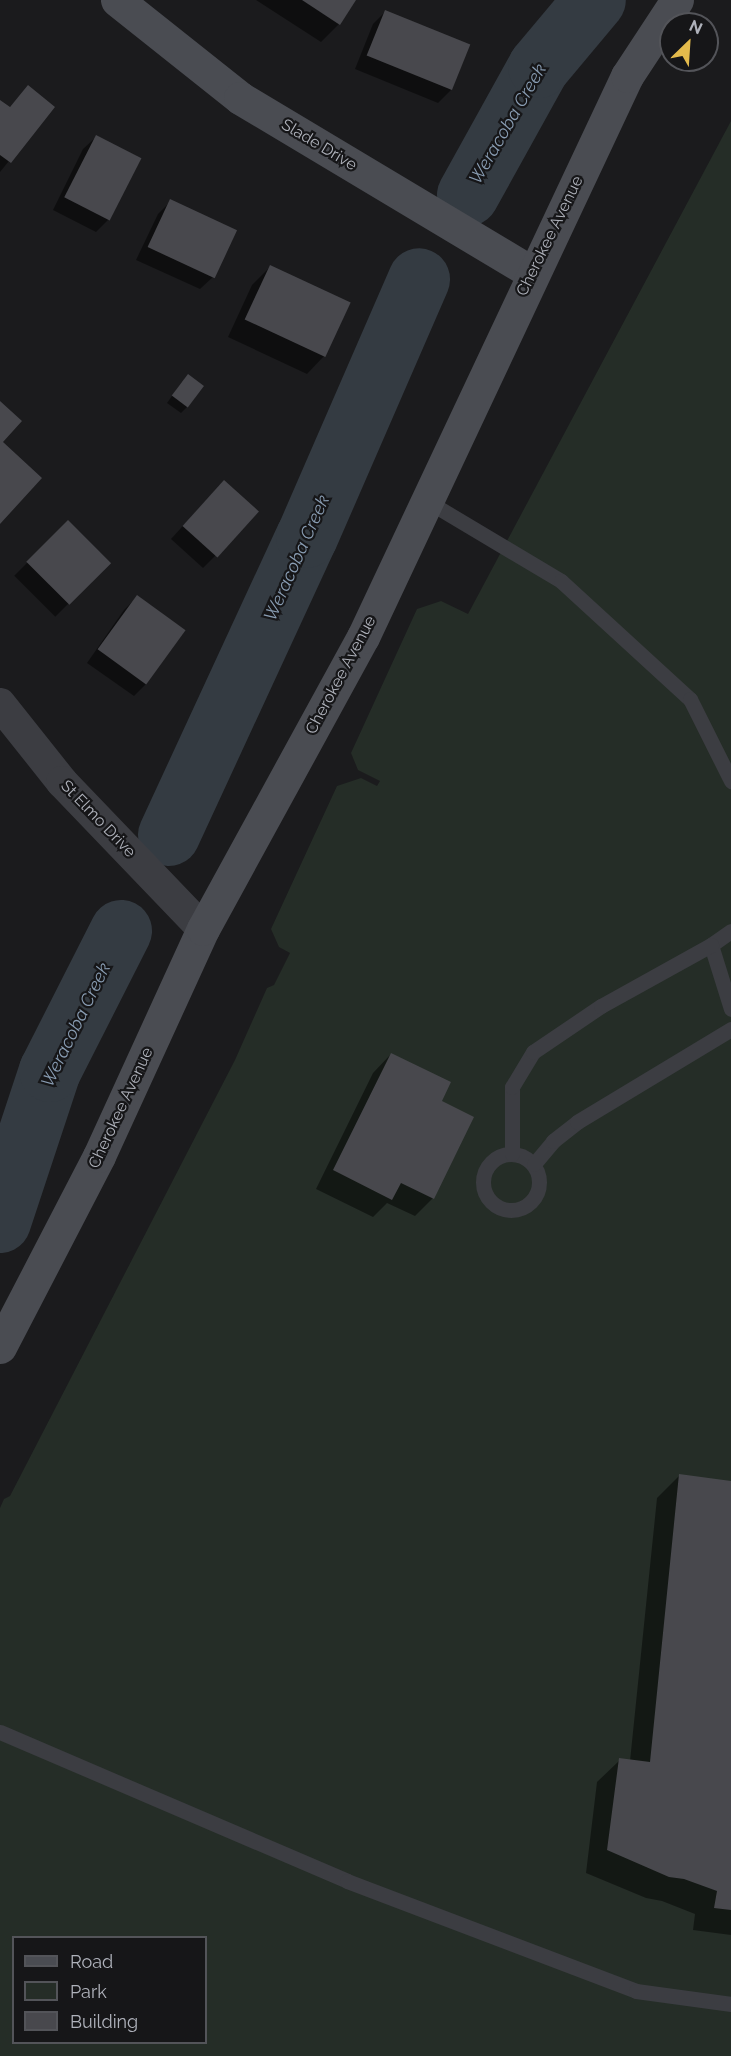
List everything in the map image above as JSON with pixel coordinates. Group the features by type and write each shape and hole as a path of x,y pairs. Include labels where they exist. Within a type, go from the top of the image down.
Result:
{"street":[{"name":"Slade Drive","path":"117,0 240,98 532,273"},
{"name":"Cherokee Avenue","path":"0,1347 99,1156 203,929 363,637 532,273 627,76 676,0"},
{"name":"St Elmo Drive","path":"0,704 62,782 203,929"}],"lane":[{"path":"427,501 561,581 690,699 731,781"},
{"path":"512,1154 512,1088 533,1052 602,1006 711,945 731,931"},
{"path":"711,945 731,1009"},
{"path":"534,1164 553,1141 577,1122 731,1029"},
{"path":"512,1154 534,1164 539,1178 535,1197 520,1210 501,1209 487,1198 482,1181 488,1165 495,1159 512,1154"},
{"path":"0,1732 347,1881 636,1991 731,2004"}],"green space":[{"path":"731,121 731,2056 0,2056 0,1508 4,1499 10,1496 235,1060 267,988 274,985 290,953 279,947 271,929 337,786 361,778 377,786 380,781 358,770 351,753 417,609 441,601 468,614"}],"building":[{"path":"302,0 356,0 340,25"},
{"path":"385,10 470,44 452,90 367,55"},
{"path":"28,85 55,107 11,163 0,155 0,100 10,107"},
{"path":"96,135 141,158 110,221 64,197"},
{"path":"170,199 237,230 215,278 148,247"},
{"path":"270,265 351,303 325,357 245,319"},
{"path":"188,374 204,386 188,408 172,396"},
{"path":"0,401 22,421 3,442 42,478 0,524"},
{"path":"224,480 259,511 217,558 183,526"},
{"path":"68,520 111,563 69,605 26,562"},
{"path":"137,595 186,630 146,684 98,649"},
{"path":"391,1053 451,1082 442,1101 474,1117 434,1199 401,1183 392,1200 333,1170"},
{"path":"679,1474 731,1481 731,1910 714,1908 717,1891 684,1879 669,1877 607,1850 619,1758 650,1762"}],"waterway":[{"name":"Weracoba Creek","path":"468,195 539,67 595,0"},
{"name":"Weracoba Creek","path":"169,835 307,537 419,279"},
{"name":"Weracoba Creek","path":"0,1222 50,1071 121,931"}]}
